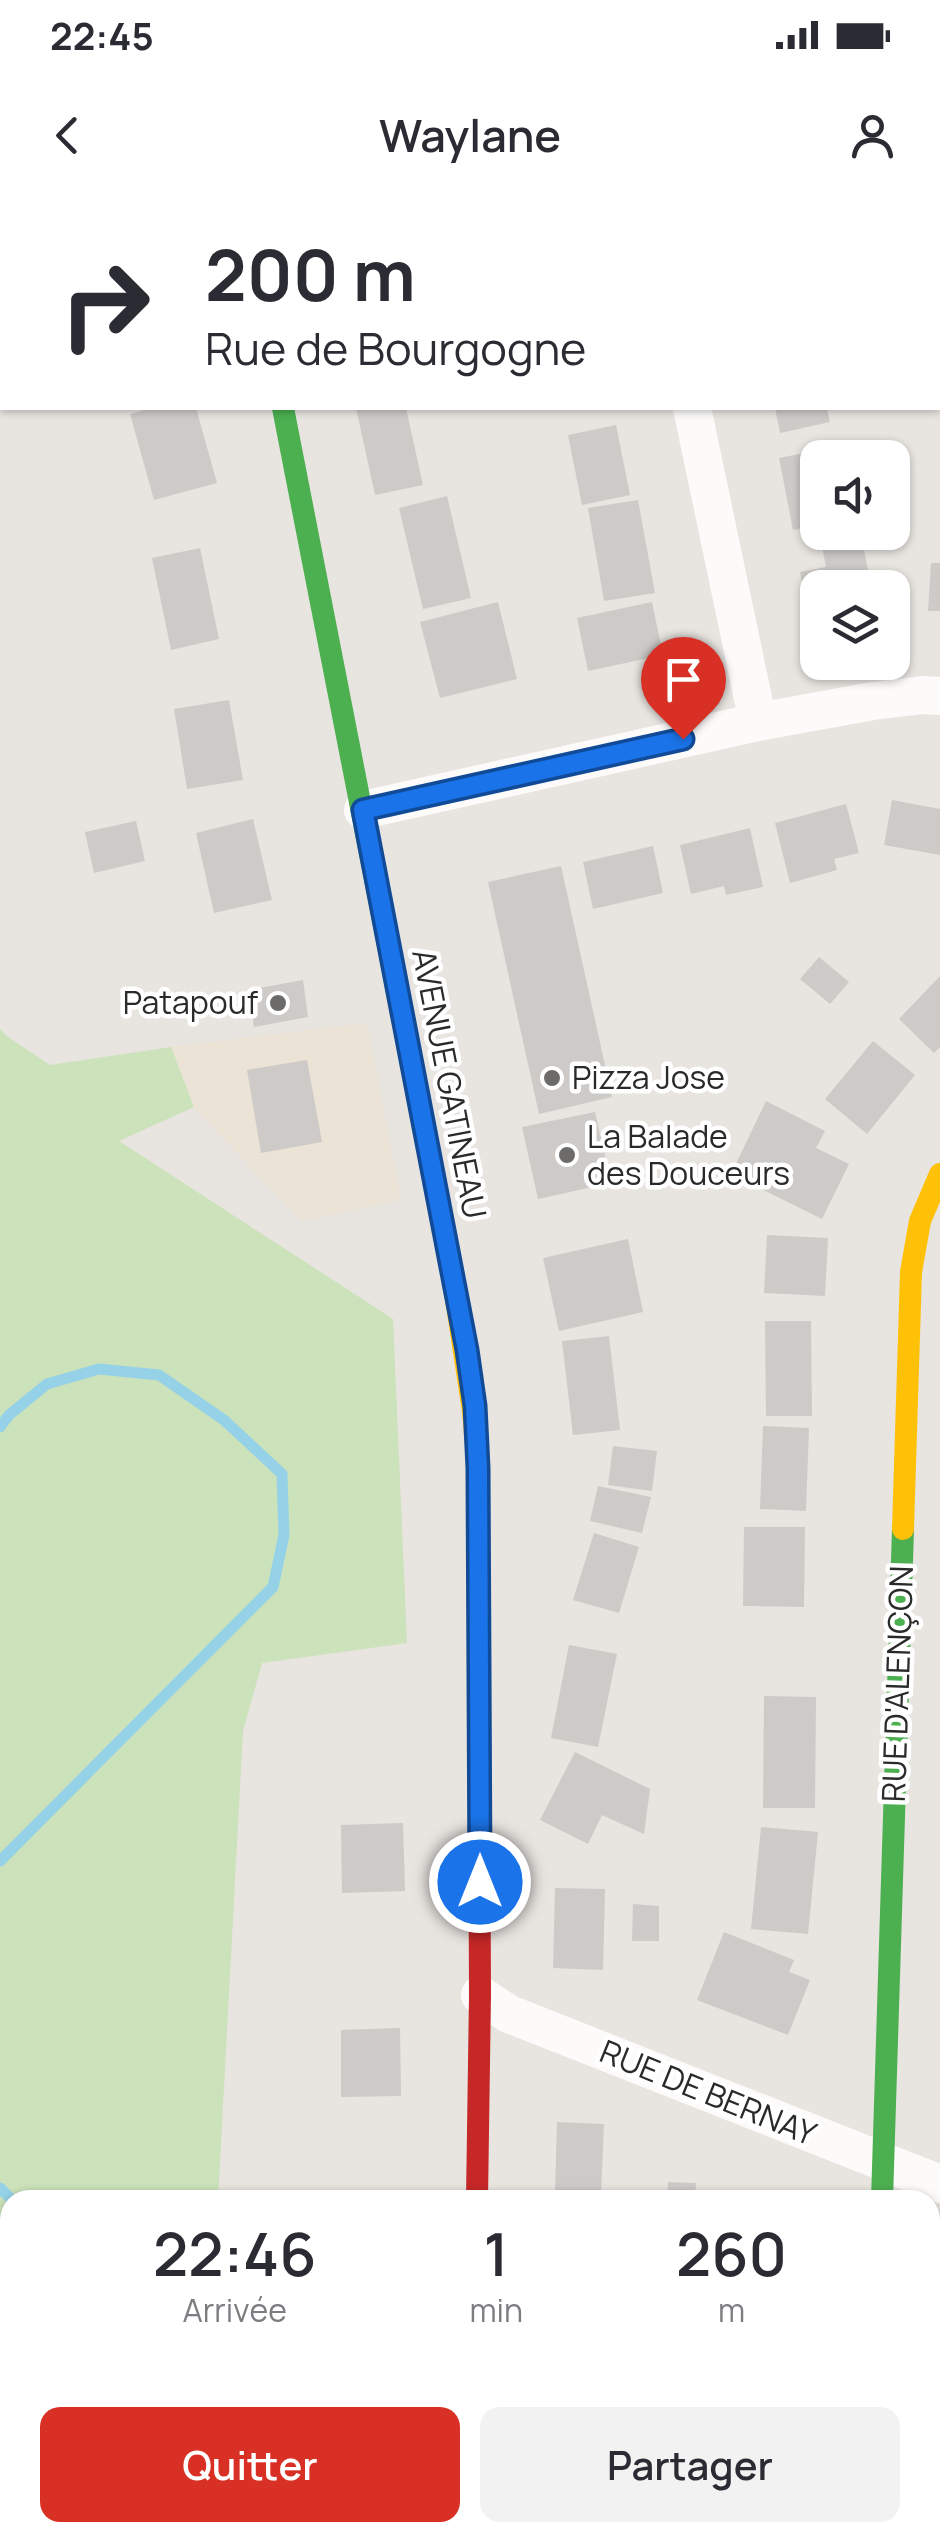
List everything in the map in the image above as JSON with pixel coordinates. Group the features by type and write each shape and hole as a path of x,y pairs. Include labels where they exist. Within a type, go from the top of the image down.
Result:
{"street":[{"name":"AVENUE GATINEAU","path":"283,410 475,1406 480,1995 476,2190"},
{"path":"692,410 758,722"},
{"path":"363,810 758,722 873,701 940,696"},
{"name":"RUE D'ALENÇON","path":"882,2190 911,1272 916,1234 929,1192 940,1174"},
{"name":"RUE DE BERNAY","path":"480,1995 509,2014 940,2184"}],"shaded area":[{"path":"367,1023 401,1200 301,1221 194,1107 171,1047"}],"green space":[{"path":"0,1029 50,1065 171,1047 194,1107 119,1141 393,1319 407,1643 262,1663 243,1731 219,2190 0,2190"}],"building":[{"path":"145,410 197,410 217,483 154,500 130,414"},
{"path":"356,410 406,410 423,485 375,495"},
{"path":"775,410 827,410 830,422 780,433"},
{"path":"616,425 630,495 582,505 568,435"},
{"path":"800,454 800,529 793,530 779,458"},
{"path":"447,496 471,598 423,609 399,508"},
{"path":"638,500 655,593 604,601 588,508"},
{"path":"200,548 219,639 171,650 152,558"},
{"path":"823,550 864,550 868,570 810,570 826,567"},
{"path":"931,563 940,563 940,611 928,611"},
{"path":"498,602 517,679 440,698 420,622"},
{"path":"652,602 663,655 588,671 577,618"},
{"path":"229,700 243,780 187,789 174,709"},
{"path":"892,800 940,809 940,855 884,845"},
{"path":"846,804 859,853 834,859 837,870 790,883 775,823"},
{"path":"253,819 272,900 214,913 196,833"},
{"path":"136,821 145,861 94,873 85,832"},
{"path":"750,828 763,887 726,895 724,886 691,894 680,845"},
{"path":"653,846 663,893 593,909 583,862"},
{"path":"561,866 612,1097 539,1114 488,882"},
{"path":"819,957 849,982 830,1004 800,979"},
{"path":"940,976 940,1047 934,1053 899,1019"},
{"name":"Patapouf","path":"303,980 308,1017 254,1027 248,990"},
{"path":"873,1041 915,1075 867,1134 825,1099"},
{"path":"307,1060 322,1142 261,1153 247,1070"},
{"path":"766,1101 825,1131 816,1148 849,1164 822,1219 731,1174"},
{"name":"La Balade des Douceurs","path":"595,1112 611,1183 538,1199 522,1127"},
{"path":"767,1235 828,1238 825,1296 764,1293"},
{"path":"628,1239 643,1312 559,1331 543,1258"},
{"path":"765,1321 811,1321 812,1416 766,1416"},
{"path":"609,1336 620,1430 573,1435 562,1341"},
{"path":"763,1426 809,1428 806,1511 760,1509"},
{"path":"613,1446 657,1451 652,1491 608,1485"},
{"path":"598,1486 651,1497 642,1533 590,1521"},
{"path":"744,1527 805,1527 804,1607 743,1606"},
{"path":"594,1533 639,1547 619,1613 573,1600"},
{"path":"569,1645 617,1654 598,1747 551,1738"},
{"path":"764,1696 816,1697 815,1808 763,1808"},
{"path":"575,1752 650,1789 644,1834 602,1815 588,1844 540,1820"},
{"path":"403,1823 405,1891 342,1893 341,1825"},
{"path":"761,1827 818,1832 808,1934 751,1929"},
{"path":"555,1888 605,1889 603,1970 553,1968"},
{"path":"633,1904 659,1906 659,1941 632,1941"},
{"path":"724,1932 794,1960 789,1972 810,1980 788,2035 697,2000"},
{"path":"400,2028 401,2096 341,2097 341,2030"},
{"path":"557,2122 604,2124 601,2190 555,2190"},
{"path":"668,2182 696,2183 696,2190 668,2190"}],"waterway":[{"path":"0,1427 47,1384 99,1369 159,1375 224,1420 282,1474 284,1535 273,1587 0,1861"}],"traffic: fast":[{"path":"283,410 398,997"},
{"path":"882,2190 903,1529"}],"traffic: slow":[{"path":"398,997 452,1273 473,1411 478,1468 479,1735"},
{"path":"903,1529 911,1272 920,1221 940,1174"}],"traffic: jam":[{"path":"477,2190 479,1735"}],"place":[{"name":"Patapouf","path":"278,1003"},
{"name":"Pizza Jose","path":"552,1078"},
{"name":"La Balade des Douceurs","path":"567,1155"}],"route":[{"path":"480,1882 475,1406 363,810 683,739"}]}
